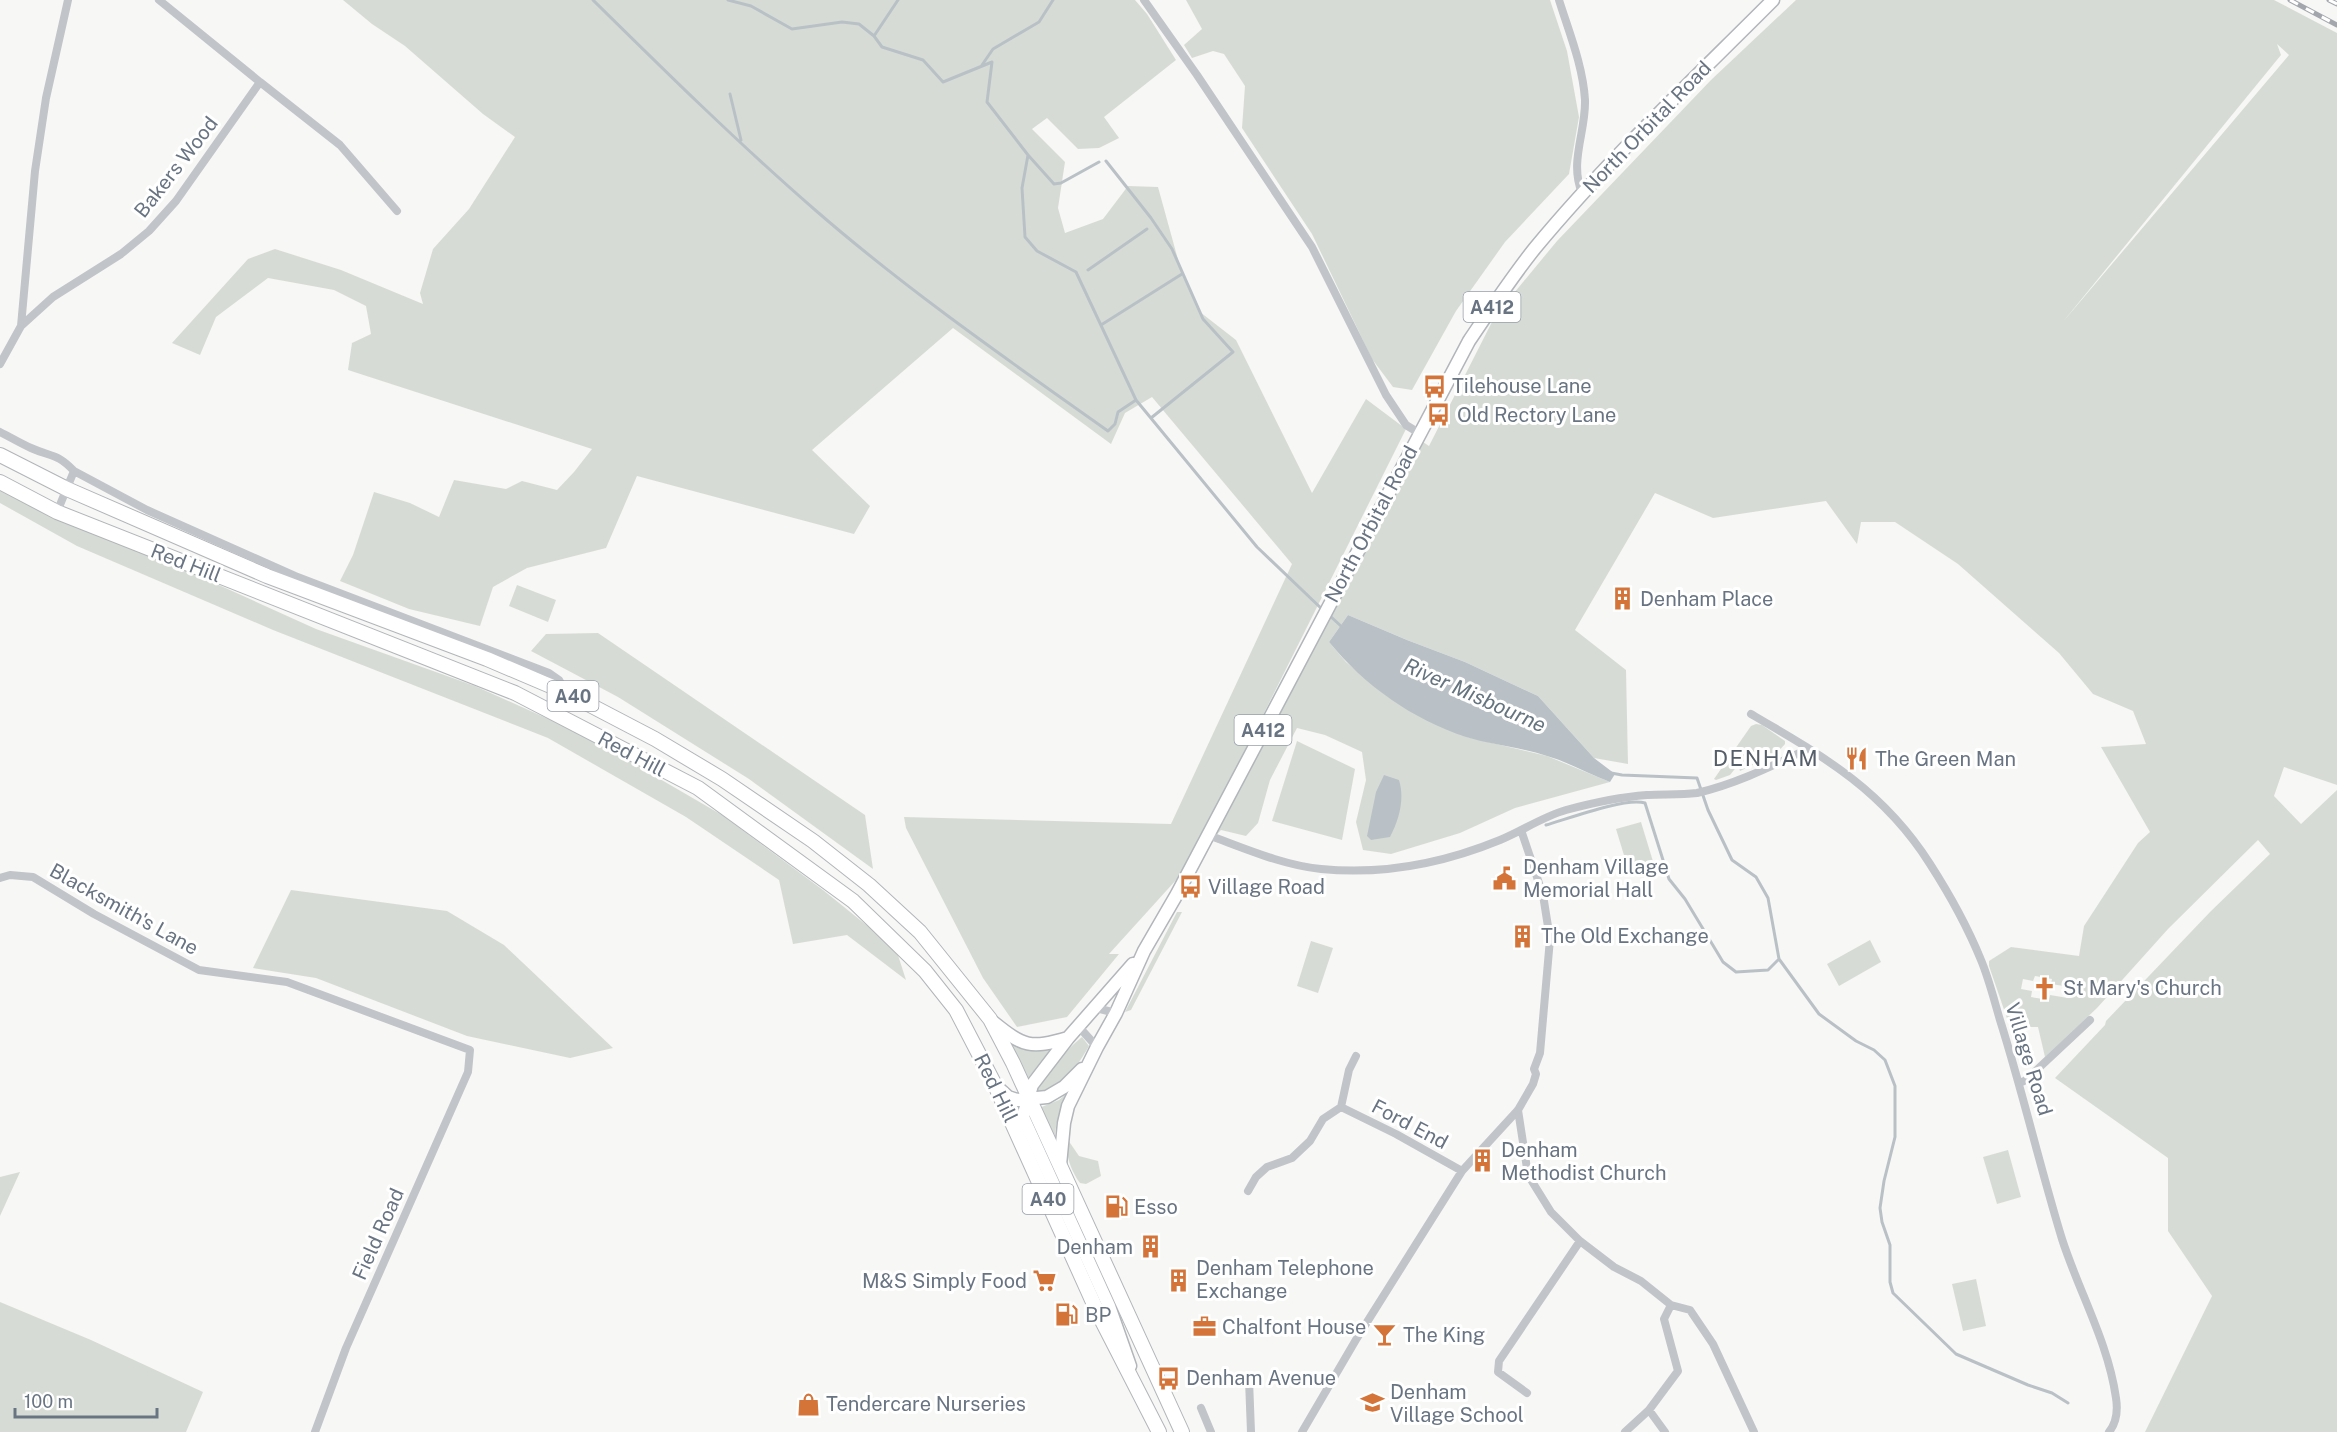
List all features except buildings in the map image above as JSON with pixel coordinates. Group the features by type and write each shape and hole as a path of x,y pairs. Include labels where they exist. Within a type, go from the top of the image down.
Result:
{"highway":[{"name":"Red Hill","path":"0,455 67,489 267,576 487,659 567,693 655,739 722,778 813,841 869,885 920,932 990,1019 1029,1099"},
{"name":"Red Hill","path":"0,482 57,512 515,693 698,788 852,901 925,971 956,1010 995,1085 1097,1311 1143,1401"},
{"name":"A40","path":"1029,1099 1182,1432"},
{"name":"A40","path":"1143,1401 1159,1432"}],"main road":[{"name":"North Orbital Road","path":"1060,1165 1068,1134 1068,1106 1094,1051 1116,1013 1144,951 1208,835 1469,341 1534,249 1582,193 1773,0"},
{"name":"North Orbital Road","path":"1029,1099 1032,1085 1068,1038 1144,951"},
{"name":"A412","path":"990,1019 1010,1036 1022,1042 1039,1046 1068,1038"},
{"path":"995,1085 1008,1097 1017,1100 1053,1095 1073,1080 1094,1051"},
{"path":"1029,1099 1023,1117 1109,1306 1143,1401"}],"street":[{"name":"Bakers Wood","path":"21,326 36,160 46,98 68,0"},
{"path":"159,0 340,145 397,211"},
{"path":"1144,0 1312,247 1386,395 1406,425 1419,433"},
{"path":"1559,0 1575,53 1585,102 1576,171 1582,193"},
{"name":"Bakers Wood","path":"0,364 21,326 53,297 121,254 149,231 176,201 260,82"},
{"name":"Red Hill","path":"0,432 33,449 62,459 74,471 147,510 295,576 549,673 559,680 567,693"},
{"path":"57,512 74,471"},
{"name":"Village Road","path":"1750,714 1819,754 1859,782 1886,807 1929,863 1981,959 2020,1083 2062,1240 2098,1331 2116,1396 2118,1410 2116,1421 2109,1432"},
{"path":"1208,835 1265,856 1319,869 1351,871 1408,866 1462,854 1501,840 1544,818 1576,808 1647,795 1697,794 1708,791 1759,772 1808,749"},
{"path":"1302,1432 1367,1320 1462,1171 1518,1110 1533,1084 1536,1074 1534,1069 1540,1053 1550,939 1543,895 1521,830"},
{"name":"Blacksmith's Lane","path":"0,878 10,875 33,877 94,914 199,970 287,982 470,1050"},
{"path":"1096,1008 1116,1013"},
{"path":"2020,1083 2061,1049 2090,1020"},
{"path":"1079,1027 1094,1051"},
{"name":"Field Road","path":"315,1432 346,1348 468,1072 470,1050"},
{"name":"Ford End","path":"1248,1191 1256,1177 1267,1167 1292,1158 1310,1141 1323,1119 1341,1107 1349,1070 1356,1056"},
{"name":"Ford End","path":"1341,1107 1396,1134 1462,1171"},
{"path":"1518,1110 1528,1175 1551,1212 1580,1241 1614,1267 1641,1281 1671,1305 1690,1310 1713,1344 1754,1432"},
{"path":"1527,1394 1498,1372 1499,1361 1580,1241"},
{"path":"1624,1432 1649,1410 1678,1371 1664,1319 1671,1305"},
{"path":"1249,1380 1251,1432"},
{"path":"1201,1408 1211,1432"},
{"path":"1649,1410 1665,1432"}],"shaded area":[{"path":"343,0 1135,0 1147,14 1176,60 1104,117 1119,138 1099,148 1078,149 1047,118 1032,129 1065,162 1058,208 1065,233 1103,219 1128,186 1158,187 1182,274 1200,312 1236,340 1312,493 1366,399 1406,429 1186,869 1109,954 1119,954 1067,1017 1017,1027 983,978 906,828 904,817 1171,824 1292,564 1152,397 1125,413 1111,444 953,328 812,450 870,506 854,534 637,476 606,548 527,568 493,587 480,626 409,609 340,581 353,555 374,492 410,503 439,517 454,480 506,489 522,481 557,490 592,449 348,370 352,343 371,334 366,306 334,290 268,278 216,317 200,355 172,343 248,259 275,249 341,270 423,304 420,293 433,249 469,209 515,137 483,114 405,46 372,24"},
{"path":"1186,0 1550,0 1567,51 1579,117 1569,174 1505,242 1456,311 1412,390 1393,387 1372,359 1312,234 1242,128 1245,86 1224,54 1213,51 1192,58 1184,45 1202,29"},
{"path":"1796,0 2274,0 2337,33 2337,785 2284,767 2274,796 2301,824 2337,790 2337,1432 2145,1432 2212,1296 2168,1231 2168,1158 2055,1078 2211,911 2270,854 2258,840 2168,929 2097,1008 2045,1057 2038,1027 2010,1027 1989,961 2011,947 2079,956 2084,926 2138,843 2150,832 2101,747 2146,744 2133,711 2093,694 2059,653 1958,564 1895,522 1861,522 1857,544 1826,501 1713,518 1655,493 1575,630 1626,670 1628,764 1594,758 1538,696 1465,662 1348,615 1329,642 1346,662 1388,697 1467,737 1547,756 1610,782 1515,808 1460,833 1391,854 1363,850 1356,822 1366,780 1362,752 1325,735 1297,728 1270,780 1258,823 1246,836 1221,830 1207,845 1417,438 1429,446 1495,316 1557,241 1711,80","holes":["2277,44 2289,55 2062,323 2281,55","2035,976 2052,979 2051,984 2070,987 2068,998 2050,995 2049,1000 2031,997 2032,991 2021,989 2023,979 2033,981"]},
{"path":"0,486 316,629 475,686 584,735 722,815 823,890 896,949 906,980 847,935 793,944 779,880 686,817 548,738 273,630 77,546 0,503"},
{"path":"517,585 556,600 548,622 509,606"},
{"path":"598,633 865,815 873,869 749,779 618,697 531,651 546,634"},
{"path":"1762,725 1785,741 1785,744 1776,754 1740,771 1738,765 1730,775 1714,779 1751,726"},
{"path":"1297,741 1355,769 1342,840 1272,821"},
{"path":"1641,822 1655,868 1630,875 1616,829"},
{"path":"291,890 447,911 504,945 613,1048 570,1058 467,1036 316,978 253,968"},
{"path":"1177,912 1182,912 1131,1010 1125,1012"},
{"path":"1870,940 1881,962 1839,986 1827,964"},
{"path":"1311,941 1333,948 1318,993 1297,986"},
{"path":"1082,1037 1089,1046 1079,1063 1061,1082 1035,1095 1056,1063"},
{"path":"1007,1039 1056,1046 1026,1080"},
{"path":"1071,1090 1057,1121 1054,1139 1039,1108 1059,1100"},
{"path":"1068,1140 1079,1156 1098,1161 1101,1176 1086,1184 1080,1183 1070,1163 1067,1151"},
{"path":"2008,1150 2021,1197 1997,1204 1983,1157"},
{"path":"20,1172 0,1216 0,1177"},
{"path":"1976,1279 1986,1326 1963,1331 1952,1284"},
{"path":"0,1302 91,1340 203,1392 186,1432 0,1432"}],"water":[{"path":"1348,615 1465,662 1538,696 1594,758 1615,774 1610,782 1563,761 1446,730 1408,711 1374,687 1329,642"},
{"path":"1384,775 1399,780 1400,809 1390,837 1371,840 1367,836 1376,792"}],"waterway":[{"path":"593,0 786,184 849,239 958,324 1108,431 1115,424 1118,412 1136,400"},
{"name":"River Misbourne","path":"728,0 751,6 792,29 842,22 859,24 874,36 882,47 923,60 943,82 992,62 987,102 1028,155 1022,188 1025,237 1037,251 1076,272 1136,400 1257,547 1324,611"},
{"path":"874,36 898,0"},
{"path":"982,65 993,49 1039,22 1053,0"},
{"path":"730,94 741,140"},
{"path":"1028,155 1054,184 1061,183 1099,162"},
{"path":"1106,161 1151,218 1172,249 1203,319 1233,352 1151,418"},
{"path":"1088,270 1147,229"},
{"path":"1101,325 1182,274"},
{"name":"River Misbourne","path":"1329,615 1342,627"},
{"name":"River Misbourne","path":"1611,773 1697,778 1708,810 1732,860 1756,877 1768,898 1779,959 1819,1014 1856,1041 1874,1050 1885,1060 1895,1086 1895,1137 1880,1208 1890,1245 1890,1282 1893,1293 1956,1354 2052,1393 2068,1403"},
{"path":"1546,825 1624,803 1645,803 1669,879 1685,899 1723,962 1736,972 1768,970 1779,959"}],"railway":[{"path":"2290,0 2337,25"},
{"path":"2329,0 2337,4"}],"place":[{"name":"Tilehouse Lane","path":"1434,386"},
{"name":"Old Rectory Lane","path":"1439,415"},
{"name":"Denham Place","path":"1622,599"},
{"name":"The Green Man","path":"1857,759"},
{"name":"Denham Village Memorial Hall","path":"1505,878"},
{"name":"Village Road","path":"1190,887"},
{"name":"The Old Exchange","path":"1523,936"},
{"name":"St Mary's Church","path":"2045,988"},
{"name":"Denham Methodist Church","path":"1483,1161"},
{"name":"Esso","path":"1116,1207"},
{"name":"Denham","path":"1151,1247"},
{"name":"Denham Telephone Exchange","path":"1178,1280"},
{"name":"M&S Simply Food","path":"1045,1281"},
{"name":"BP","path":"1067,1315"},
{"name":"Chalfont House","path":"1204,1327"},
{"name":"The King","path":"1385,1335"},
{"name":"Denham Avenue","path":"1168,1378"},
{"name":"Denham Village School","path":"1372,1403"},
{"name":"Tendercare Nurseries","path":"808,1404"}],"district":[{"name":"DENHAM","path":"1766,758"}]}
